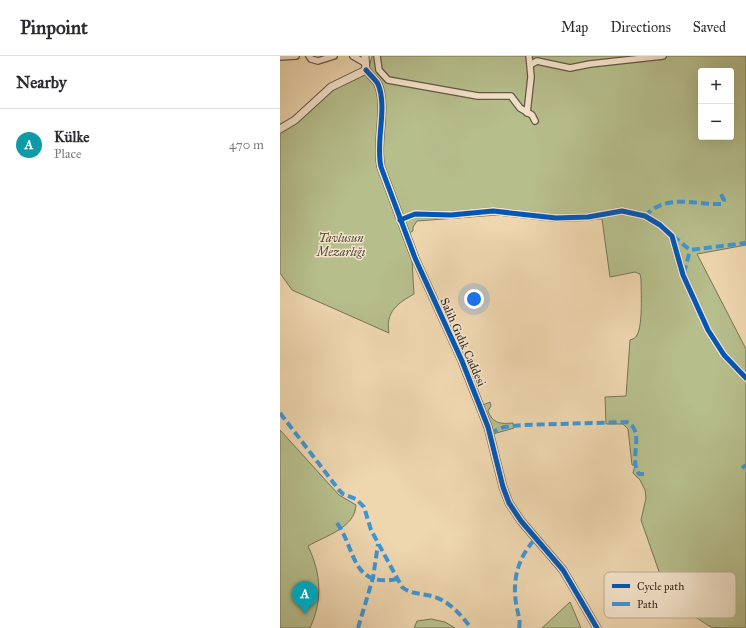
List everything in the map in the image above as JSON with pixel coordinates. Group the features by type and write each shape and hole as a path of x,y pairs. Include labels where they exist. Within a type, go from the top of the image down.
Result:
{"street":[{"path":"281,57 296,56"},
{"path":"310,56 311,59 318,61 334,56"},
{"path":"280,129 296,120 331,87 365,63 353,56"},
{"path":"377,56 378,67 381,74 392,82 478,96 510,96 520,108 532,115 535,121"},
{"path":"527,113 531,77 529,56"},
{"path":"530,65 537,60 558,67 576,68 590,64 662,56"},
{"name":"Salih Gıdık Caddesi","path":"365,63 377,83 379,90 380,164 400,220 425,281 467,371 488,427 503,487 509,503 521,521 563,570 598,628"},
{"path":"400,220 412,215 452,215 493,211 556,218 588,217 622,211 645,216 660,225 672,236 683,275 708,330 724,355 746,378"}],"green space":[{"name":"Tavlusun Mezarlığı","path":"372,56 746,56 746,245 697,254 746,349 746,628 711,627 698,618 736,618 736,572 659,572 641,520 646,498 645,490 640,480 633,473 635,465 632,465 628,429 623,424 606,424 605,397 626,396 630,340 637,336 640,324 641,279 640,274 635,272 610,277 602,219 556,220 497,215 417,221 413,227 413,231 403,236 412,261 414,294 394,309 389,319 389,333 292,290 280,273 280,132 284,131 332,89 369,68"},
{"path":"490,402 491,406 488,411 492,418 501,423 513,423 514,428 493,434 483,405"},
{"path":"280,430 339,495 356,505 354,513 345,525 330,535 308,546 316,566 319,587 317,607 310,628 280,628"},
{"path":"570,602 581,628 542,628"},
{"path":"431,619 445,622 455,628 414,628 417,621"}],"marked path":[{"path":"645,216 653,209 671,202 722,204 724,200 720,192"},
{"path":"673,236 690,250 746,243"},
{"path":"684,273 690,250"},
{"path":"280,413 339,490 343,494 356,499 364,507 371,530 402,587 414,593 435,597 446,602 460,614 471,628"},
{"path":"490,433 504,427 523,425 627,422 633,426 635,432 636,468 639,474 644,474"},
{"path":"742,468 746,465"},
{"path":"337,523 352,555 363,572 371,578 382,580 397,579"},
{"path":"519,628 515,594 516,576 525,552 536,538"},
{"path":"358,628 373,578 378,544"}],"cycle path":[{"path":"366,70 378,84 381,93 382,114 379,147 381,167 415,258 462,361 488,427 503,487 509,503 521,521 563,570 597,628"},
{"path":"400,220 415,214 451,215 493,211 556,218 588,217 622,211 645,216 660,225 672,236 683,275 708,330 724,355 746,378"}],"place":[{"name":"Külke","path":"305,614"}]}
